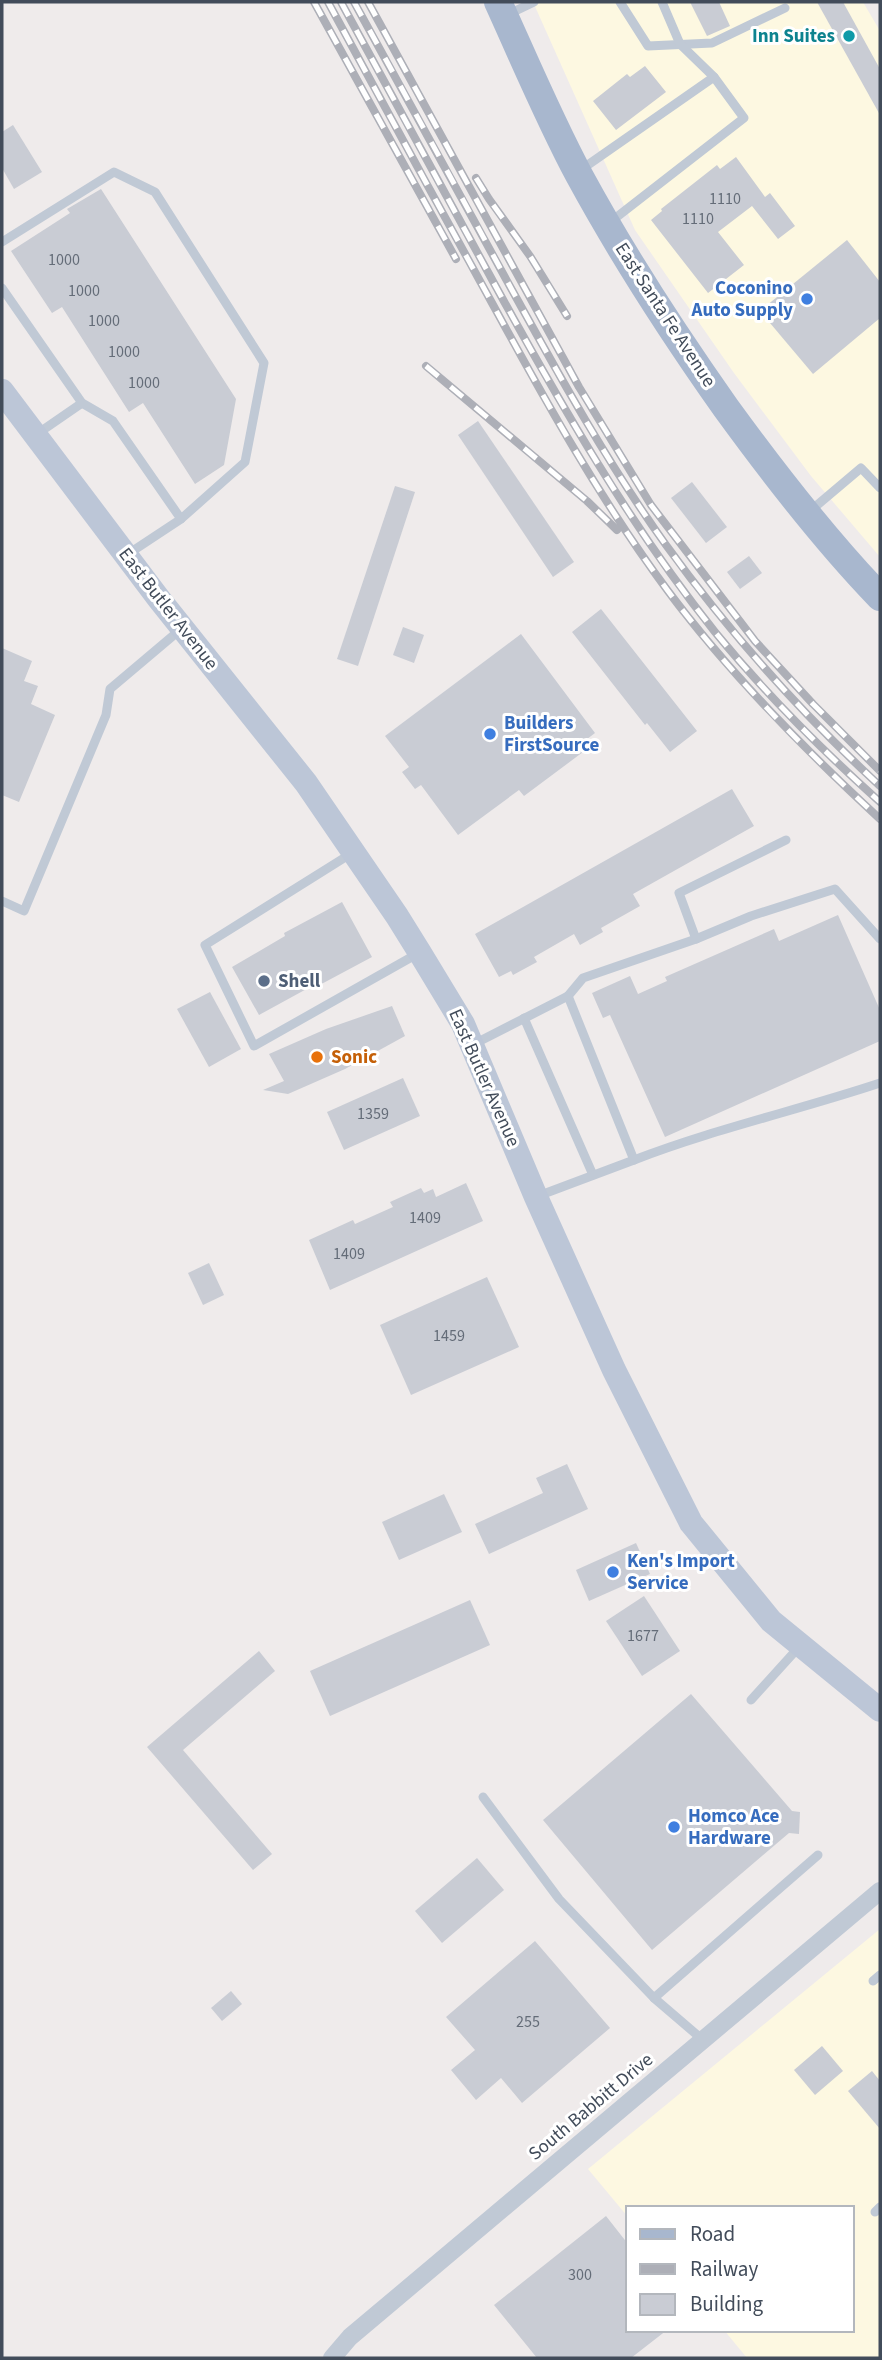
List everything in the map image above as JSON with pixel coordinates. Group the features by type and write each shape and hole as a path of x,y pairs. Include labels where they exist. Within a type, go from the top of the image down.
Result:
{"main road":[{"name":"East Santa Fe Avenue","path":"501,9 578,172 685,350 806,514 880,597"},
{"name":"East Butler Avenue","path":"2,391 182,628 306,783 463,1024 614,1370 691,1522 771,1621 880,1710"}],"street":[{"name":"South Babbitt Drive","path":"332,2358 350,2337 880,1891"}],"lane":[{"path":"501,9 534,2"},
{"path":"620,2 648,46 712,43 785,8"},
{"path":"607,224 744,118 714,77 680,44 662,2"},
{"path":"578,172 714,77"},
{"path":"2,242 114,172 155,192 264,363 245,463 181,519 126,555"},
{"path":"2,288 82,403 113,421 181,519"},
{"path":"36,435 82,403"},
{"path":"806,514 861,467 880,488"},
{"path":"2,901 24,911 106,715 110,689 182,628"},
{"path":"696,939 679,893 786,840"},
{"path":"353,853 205,945 254,1046 419,953"},
{"path":"471,1045 568,996 583,978 696,939 751,916 835,889 880,939"},
{"path":"568,996 634,1160"},
{"path":"524,1018 593,1175"},
{"path":"536,1196 674,1144 818,1104 880,1083"},
{"path":"751,1700 801,1645"},
{"path":"483,1797 559,1899 654,1998 703,2040"},
{"path":"654,1998 818,1855"}],"shaded area":[{"path":"533,2 863,2 880,31 880,557 811,476 734,373 635,230"},
{"path":"880,1929 880,2358 747,2358 726,2332 854,2332 854,2206 626,2206 626,2215 588,2169"}],"building":[{"path":"690,2 719,2 730,26 707,36"},
{"name":"Inn Suites","path":"817,2 843,2 880,69 880,115"},
{"path":"645,66 666,92 616,130 593,101 627,74 630,77"},
{"path":"13,125 42,172 14,189 2,168 2,132"},
{"path":"736,157 765,197 770,193 795,226 778,239 752,206 718,232 744,265 708,293 651,220 717,165 720,169"},
{"path":"101,189 236,399 224,465 195,484 143,403 129,412 62,307 52,313 11,251 70,213 67,209"},
{"path":"847,240 880,282 880,318 813,374 760,311"},
{"path":"478,421 574,562 553,577 458,435"},
{"path":"692,482 727,527 706,543 671,498"},
{"path":"395,486 415,492 358,666 337,659"},
{"path":"749,556 762,573 740,589 727,572"},
{"path":"601,609 697,731 670,752 647,723 645,725 572,632"},
{"path":"403,627 424,635 414,663 393,655"},
{"name":"Builders FirstSource","path":"521,634 595,733 578,746 583,752 524,796 519,790 458,835 421,785 415,789 402,772 409,767 385,736"},
{"path":"2,648 32,661 24,681 38,686 31,704 55,715 19,802 2,795"},
{"path":"732,789 754,826 633,894 640,906 601,928 603,932 580,945 574,934 534,957 537,962 513,975 511,971 499,977 475,934"},
{"path":"342,902 372,957 259,1015 232,967 285,936 284,933"},
{"path":"838,915 880,1010 880,1041 665,1137 610,1015 603,1018 592,993 630,976 638,994 667,981 665,977 774,929 779,941"},
{"path":"210,992 241,1049 209,1067 177,1009"},
{"path":"392,1006 405,1036 345,1069 288,1094 263,1090 284,1081 269,1054 326,1029"},
{"path":"403,1078 420,1116 344,1150 327,1112"},
{"path":"466,1183 483,1221 330,1290 309,1240 353,1220 355,1224 393,1207 390,1202 421,1188 424,1193 433,1189 436,1197"},
{"path":"209,1263 224,1295 203,1305 188,1273"},
{"path":"487,1277 519,1347 411,1395 380,1325"},
{"path":"567,1464 588,1509 489,1554 475,1524 543,1493 536,1478"},
{"path":"444,1494 462,1532 399,1560 382,1522"},
{"name":"Ken's Import Service","path":"636,1543 650,1574 589,1601 576,1570"},
{"path":"644,1596 680,1651 642,1676 606,1621"},
{"path":"470,1600 490,1645 330,1716 310,1671"},
{"path":"259,1651 275,1671 183,1750 272,1854 253,1870 147,1747"},
{"name":"Homco Ace Hardware","path":"691,1694 792,1811 800,1812 799,1834 789,1833 652,1950 543,1820"},
{"path":"477,1858 504,1890 442,1943 415,1911"},
{"path":"535,1941 610,2028 522,2103 501,2078 476,2100 451,2070 475,2050 446,2017"},
{"path":"231,1991 242,2004 222,2021 211,2008"},
{"path":"822,2046 843,2071 815,2095 794,2070"},
{"path":"872,2071 880,2081 880,2129 848,2091"},
{"path":"606,2216 626,2241 626,2332 664,2332 631,2358 537,2358 494,2305"}],"railway":[{"path":"314,2 456,259"},
{"path":"328,2 533,377 575,450 643,557 692,622 742,681 796,738 880,819"},
{"path":"341,2 545,375 625,506 715,632 774,699 880,802"},
{"path":"354,2 567,388 604,452 645,514 690,577 741,640 794,701 880,786"},
{"path":"368,2 579,387 651,505 755,641 880,771"},
{"path":"476,178 530,256 567,316"},
{"path":"426,366 587,501 617,530"}],"place":[{"name":"Inn Suites","path":"849,36"},
{"name":"Coconino Auto Supply","path":"807,299"},
{"name":"Builders FirstSource","path":"490,734"},
{"name":"Shell","path":"264,981"},
{"name":"Sonic","path":"317,1057"},
{"name":"Ken's Import Service","path":"613,1572"},
{"name":"Homco Ace Hardware","path":"674,1827"}]}
